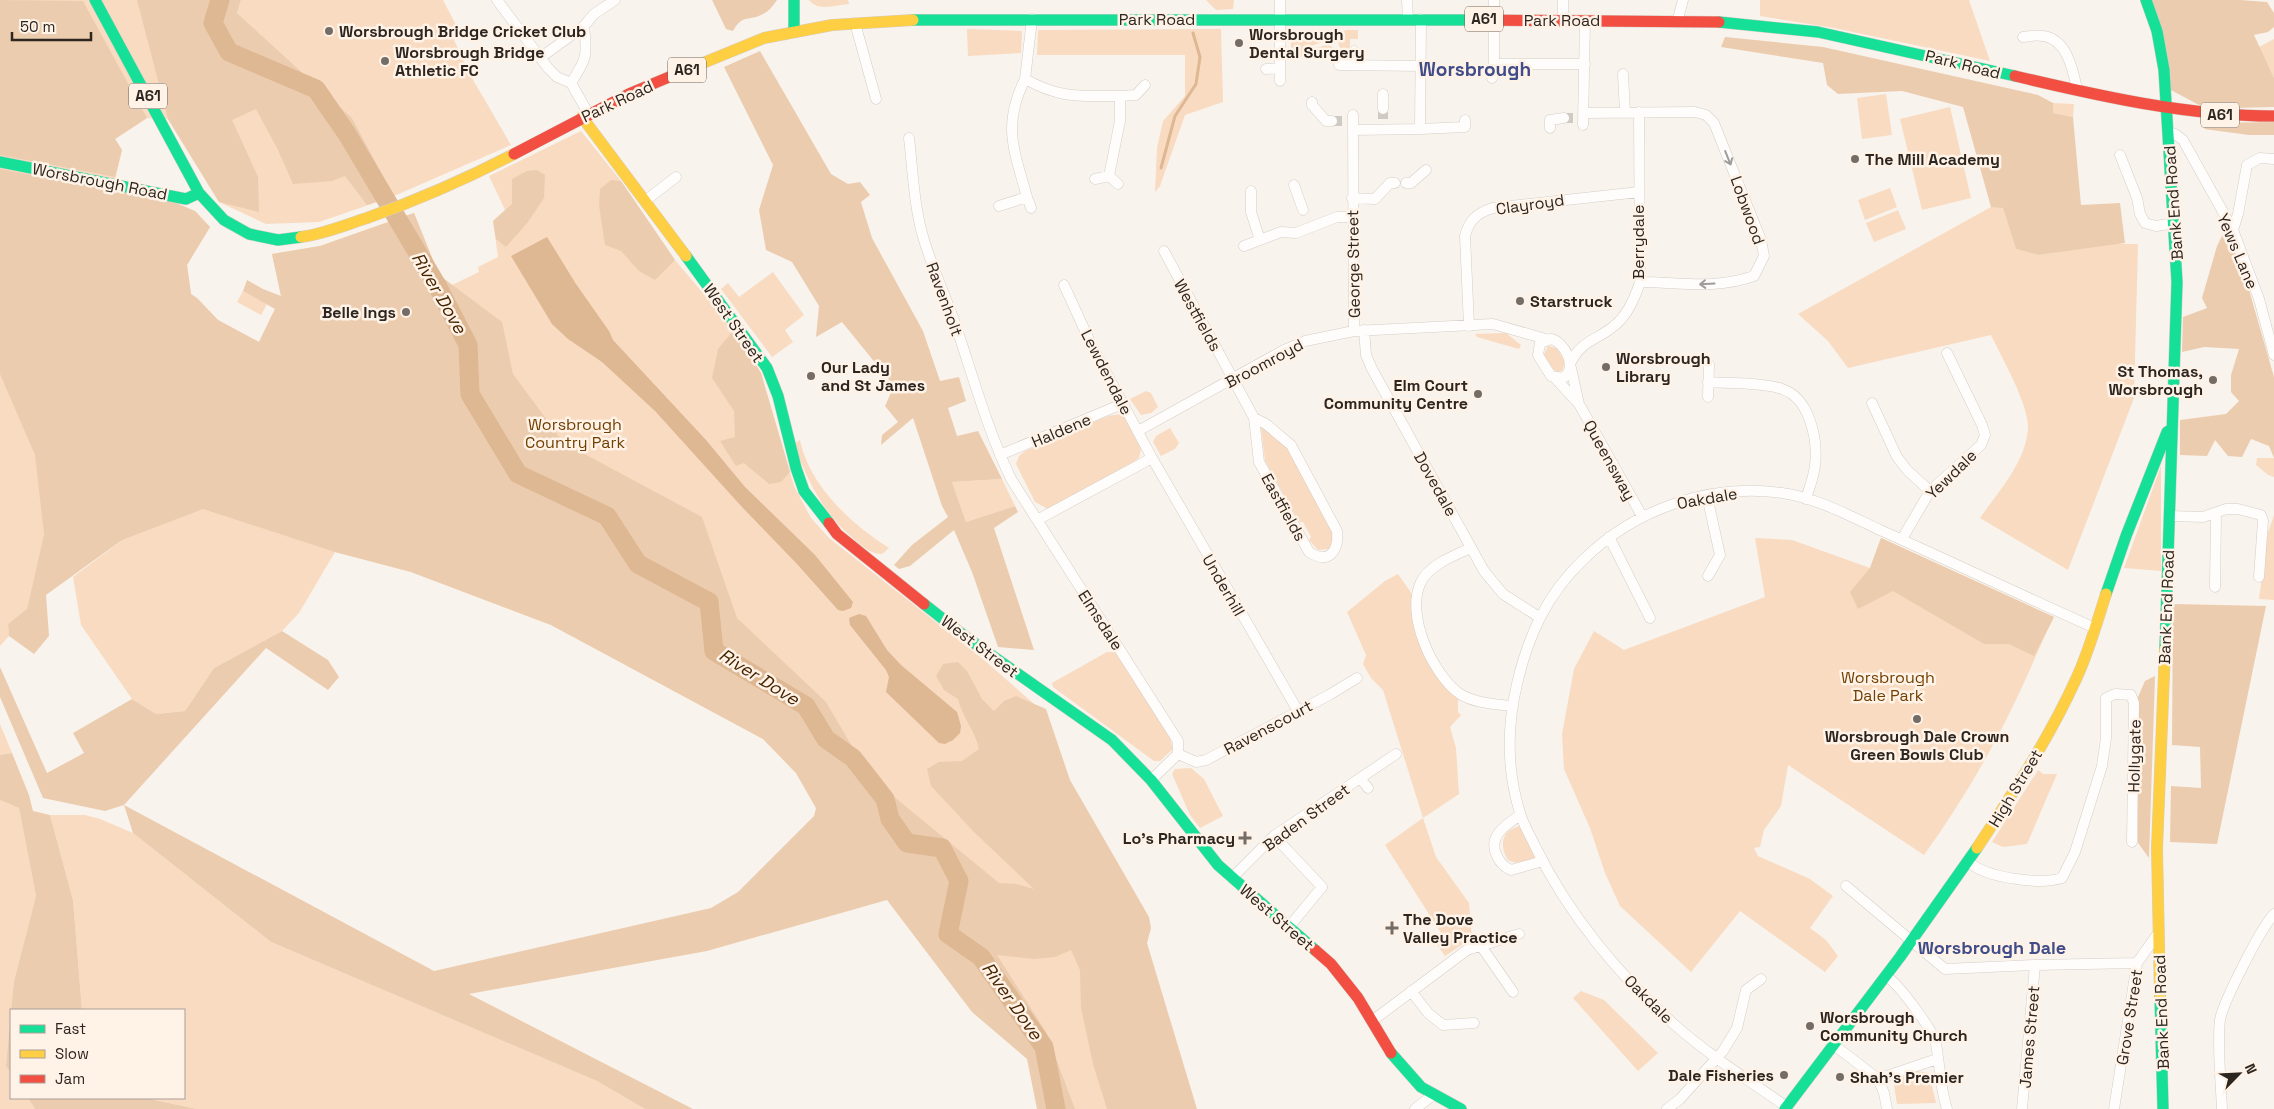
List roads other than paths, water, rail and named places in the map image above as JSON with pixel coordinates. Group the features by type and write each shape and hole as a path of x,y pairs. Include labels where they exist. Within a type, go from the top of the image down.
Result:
{"main road":[{"name":"A61","path":"94,0 199,193"},
{"path":"794,0 794,32"},
{"name":"Bank End Road","path":"2146,0 2157,33 2167,106 2178,302 2158,838 2158,932 2163,1109"},
{"name":"Park Road","path":"199,193 224,220 249,234 278,240 307,236 420,200 474,175 585,115 631,93 749,44 794,32 855,23 929,19 1585,20 1746,24 1818,32 2077,89 2167,106"},
{"name":"A61","path":"2167,106 2195,112 2235,116 2274,116"},
{"name":"West Street","path":"585,115 645,201 740,328 767,368 778,396 796,468 804,491 838,534 974,643 1112,740 1151,780 1207,853 1232,878 1330,964 1346,981 1387,1048 1403,1069 1421,1087 1461,1109"},
{"name":"Worsbrough Road","path":"0,162 186,198 199,193"},
{"name":"High Street","path":"1786,1108 1969,862 2049,731 2083,664 2134,515 2168,432 2173,428"}],"street":[{"path":"540,58 584,26 594,14 615,0"},
{"path":"1280,0 1280,81"},
{"path":"1407,0 1408,19"},
{"path":"1492,78 1494,64 1494,0"},
{"path":"1562,20 1563,0"},
{"path":"1677,22 1683,0"},
{"path":"499,1 540,58 557,77 570,83 585,115"},
{"path":"1031,208 1011,140 1012,114 1025,78 1032,19"},
{"path":"1420,129 1421,19"},
{"path":"1550,128 1550,120 1552,118 1578,118 1585,64 1585,20"},
{"path":"855,23 876,98"},
{"path":"570,83 585,60 587,49 584,26"},
{"path":"2023,37 2044,36 2059,43 2071,64 2077,89"},
{"path":"1354,51 1354,65"},
{"path":"1494,64 1585,64"},
{"path":"1339,65 1421,66"},
{"path":"1266,69 1280,68"},
{"path":"1623,74 1625,112"},
{"path":"1025,78 1046,90 1065,96 1136,95 1145,85"},
{"path":"1382,94 1383,119 1420,129 1465,127 1465,120"},
{"path":"1109,176 1120,121 1120,96"},
{"path":"1312,102 1326,121 1332,121"},
{"name":"Lobwood","path":"1578,118 1625,112 1695,112 1706,115 1714,123 1761,240 1764,256 1754,276 1736,282 1706,285 1640,282"},
{"name":"Berrydale","path":"1571,366 1582,345 1614,326 1622,318 1636,295 1640,282 1639,112"},
{"name":"George Street","path":"1359,331 1352,218 1350,122 1383,119"},
{"name":"Yews Lane","path":"2169,132 2180,136 2233,230 2259,299 2274,355"},
{"name":"Ravenholt","path":"909,138 916,202 923,239 956,327 1000,455"},
{"path":"2120,156 2145,223 2156,226 2175,223"},
{"path":"2233,230 2247,166 2260,158 2274,159"},
{"name":"George Street","path":"1352,198 1375,199 1390,183 1411,183 1426,170"},
{"path":"1095,179 1109,176"},
{"path":"1109,176 1118,184"},
{"path":"645,201 676,177"},
{"path":"1294,185 1306,219"},
{"path":"1251,191 1251,212 1260,240"},
{"name":"Clayroyd","path":"1469,326 1465,236 1468,225 1475,216 1493,208 1639,192"},
{"path":"999,206 1027,197"},
{"path":"1306,219 1352,218"},
{"path":"1244,246 1281,232 1296,233 1306,219"},
{"name":"Westfields","path":"1164,251 1233,379"},
{"name":"Lewdendale","path":"1064,285 1122,404 1152,458"},
{"name":"Broomroyd","path":"1138,431 1305,341 1359,331 1500,325 1546,339"},
{"name":"Dovedale","path":"1359,331 1372,369 1484,571 1503,594 1539,616"},
{"path":"1519,332 1537,351 1540,344 1546,339 1582,345"},
{"name":"Queensway","path":"1558,342 1571,366 1579,404"},
{"name":"Queensway","path":"1537,351 1548,374 1555,378 1579,404 1642,516"},
{"name":"Yewdale","path":"1902,539 1930,491 1981,445 1985,435 1983,427 1947,353"},
{"path":"1708,397 1709,365"},
{"path":"1555,378 1563,378 1571,366"},
{"name":"Eastfields","path":"1233,379 1254,418 1259,462 1309,552 1316,557 1330,556 1336,550 1338,542 1337,531 1292,445 1266,424 1254,418"},
{"path":"1708,382 1783,389 1800,402 1805,408 1812,428 1814,445 1815,465 1806,499"},
{"path":"1872,403 1897,457 1907,470 1930,491"},
{"name":"Haldene","path":"1000,455 1122,404"},
{"name":"Elmsdale","path":"1000,455 1011,479 1131,665 1178,742 1178,754"},
{"path":"1037,520 1152,458"},
{"name":"Underhill","path":"1152,458 1298,711"},
{"name":"Oakdale","path":"1786,1108 1678,1027 1636,988 1588,931 1543,861 1520,815 1512,776 1509,741 1511,706 1522,659 1539,616 1562,581 1580,562 1609,537 1642,516 1674,502 1742,491 1782,494 1836,508 2095,628"},
{"path":"1707,496 1720,555 1708,576"},
{"path":"2170,516 2203,517 2216,512 2238,508 2261,515 2263,521 2259,577"},
{"path":"2215,587 2216,512"},
{"path":"1609,537 1650,618"},
{"path":"1471,548 1431,570 1421,581 1416,608 1422,639 1441,674 1460,694 1478,701 1511,706"},
{"name":"Ravenscourt","path":"1178,754 1196,762 1206,760 1357,678"},
{"name":"Hollygate","path":"1969,862 1980,870 1993,874 2050,882 2062,878 2075,852 2102,766 2106,698 2115,694 2131,695 2134,702 2132,842"},
{"path":"1151,780 1178,754"},
{"name":"Baden Street","path":"1232,878 1274,836 1396,754"},
{"name":"Baden Street","path":"1360,778 1368,788"},
{"path":"1520,815 1496,836 1495,851 1500,862 1511,870 1543,861"},
{"path":"1274,836 1322,887 1289,927"},
{"path":"1846,886 1945,969 2035,965 2137,964"},
{"path":"2222,1109 2220,1020 2261,931 2274,914"},
{"name":"Grove Street","path":"2114,1109 2137,964 2158,932"},
{"path":"1372,1021 1467,950 1519,934"},
{"path":"1481,946 1513,992"},
{"name":"James Street","path":"2022,1109 2035,965"},
{"path":"1886,976 1904,994 1936,1042 1937,1059 1947,1109"},
{"path":"1667,1109 1680,1100 1717,1058 1736,1028 1746,990 1761,979"},
{"path":"1411,991 1428,1013 1443,1026 1474,1023"},
{"path":"1834,1045 1878,1079 1884,1093 1887,1109"},
{"path":"1878,1079 1937,1059"},
{"path":"1415,1109 1433,1095"}],"waterway":[{"name":"River Dove","path":"220,0 213,23 229,52 316,89 347,134 438,287 468,345 470,394 518,474 607,516 638,564 709,602 714,651 806,706 826,739 853,758 885,799 890,819 907,843 942,848 959,881 948,934 981,957 1044,1047 1056,1109"},
{"path":"1161,168 1175,116 1196,84 1200,57 1193,33"}],"tunnel":[{"path":"1383,109 1383,119"},
{"path":"1564,118 1573,118"},
{"path":"1332,121 1344,121"}],"place":[{"name":"Worsbrough Bridge Cricket Club","path":"329,31"},
{"name":"Worsbrough Dental Surgery","path":"1239,43"},
{"name":"Worsbrough Bridge Athletic FC","path":"385,61"},
{"name":"The Mill Academy","path":"1855,159"},
{"name":"Starstruck","path":"1520,301"},
{"name":"Belle Ings","path":"406,312"},
{"name":"Worsbrough Library","path":"1606,367"},
{"name":"Our Lady and St James","path":"811,376"},
{"name":"St Thomas, Worsbrough","path":"2213,380"},
{"name":"Elm Court Community Centre","path":"1478,394"},
{"name":"Worsbrough Dale Crown Green Bowls Club","path":"1917,719"},
{"name":"Lo's Pharmacy","path":"1245,838"},
{"name":"The Dove Valley Practice","path":"1392,928"},
{"name":"Worsbrough Community Church","path":"1810,1026"},
{"name":"Dale Fisheries","path":"1784,1075"},
{"name":"Shah's Premier","path":"1840,1077"}],"district":[{"name":"Worsbrough","path":"1475,69"},
{"name":"Worsbrough Dale","path":"1992,948"}],"park label":[{"name":"Worsbrough Country Park","path":"575,433"},
{"name":"Worsbrough Dale Park","path":"1888,686"}]}
